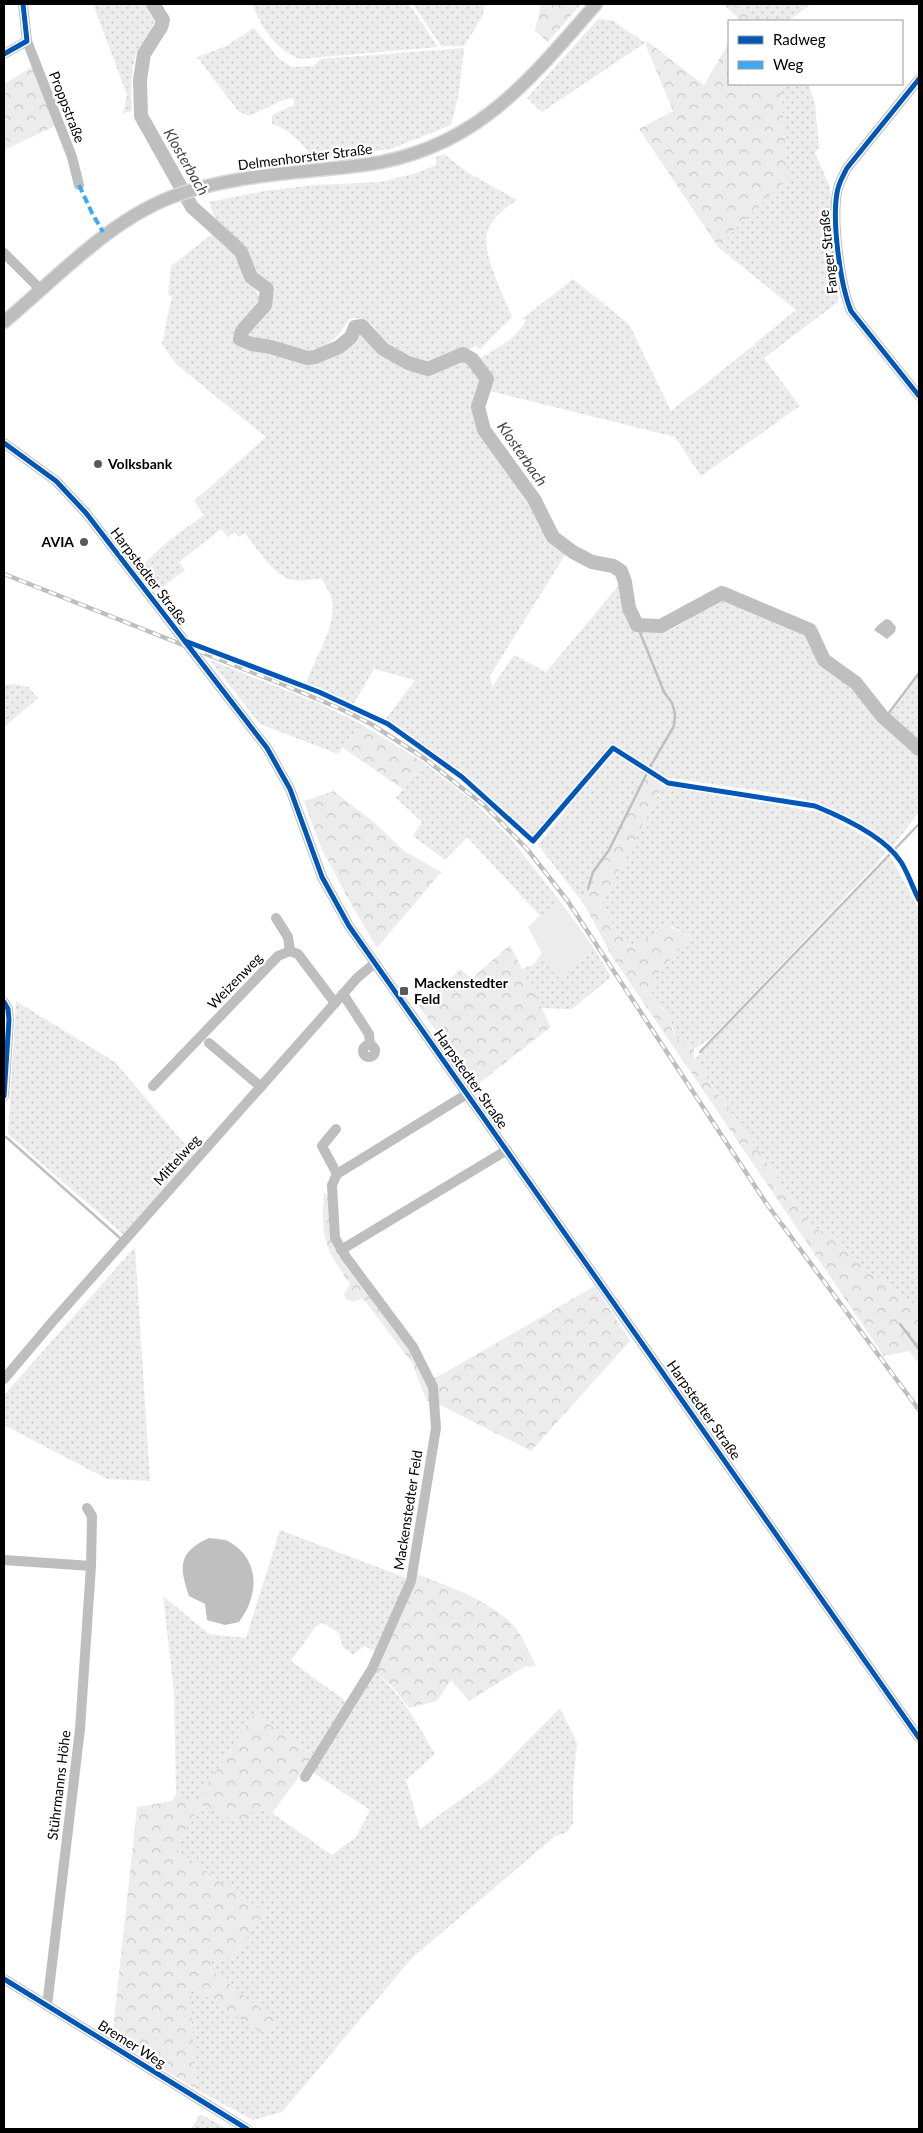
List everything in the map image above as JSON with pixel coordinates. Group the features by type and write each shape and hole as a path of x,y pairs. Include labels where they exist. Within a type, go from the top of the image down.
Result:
{"main road":[{"name":"Delmenhorster Straße","path":"4,322 106,236 129,219 177,195 195,189 266,176 373,164 414,154 452,138 486,118 512,96 548,60 596,4"}],"street":[{"name":"Proppstraße","path":"23,4 27,41 72,157 79,185"},
{"path":"4,54 27,41"},
{"name":"Fanger Straße","path":"919,79 847,168 840,181 836,200 842,280 845,296 851,311 919,396"},
{"path":"4,253 41,290"},
{"name":"Harpstedter Straße","path":"4,443 56,481 86,512 267,748 290,789 322,877 349,926 919,1738"},
{"path":"276,918 288,937 290,951 302,958 334,1003"},
{"name":"Weizenweg","path":"154,1086 278,956 290,951"},
{"name":"Mittelweg","path":"4,1379 334,1003 375,963"},
{"path":"343,994 369,1034 370,1044"},
{"path":"4,1002 8,1009 9,1020 4,1096"},
{"path":"209,1042 261,1087"},
{"path":"336,1129 322,1146 337,1174 467,1094"},
{"path":"341,1250 507,1150"},
{"name":"Mackenstedter Feld","path":"305,1777 372,1669 411,1580 436,1428 433,1387 413,1347 334,1238 332,1185 337,1174"},
{"name":"Stührmanns Höhe","path":"47,2006 80,1729 91,1566 92,1516 87,1508"},
{"path":"4,1560 91,1566"},
{"name":"Bremer Weg","path":"4,1979 247,2129"}],"green space":[{"path":"93,4 145,4 155,18 152,28 139,48 133,66 132,111 123,113 127,95"},
{"path":"252,4 409,4 438,47 300,59 276,44 260,22"},
{"path":"413,4 485,4 482,17 464,46 441,46"},
{"path":"541,4 581,4 548,42 535,31"},
{"path":"723,4 733,4 753,20 738,20"},
{"path":"733,4 811,4 789,20 753,20"},
{"path":"598,19 612,20 645,43 542,112 527,98"},
{"path":"254,28 279,59 292,67 314,66 320,59 464,48 459,93 451,125 391,149 314,159 296,138 272,124 272,115 294,105 294,99 288,98 249,116 238,111 197,57 226,46"},
{"path":"648,42 704,85 728,44 728,85 780,85 788,178 731,233 719,248 639,129 673,111 645,43"},
{"path":"33,66 55,126 4,150 4,84"},
{"path":"780,85 808,85 815,103 819,148 815,153 830,187 838,302 764,358 754,344 796,310 719,248 731,233 788,178"},
{"path":"444,154 467,172 517,200 505,208 495,219 489,227 487,236 489,259 493,272 512,317 480,349 476,346 437,362 416,360 400,354 391,348 369,323 358,318 349,319 337,336 328,344 308,351 248,338 247,334 269,307 275,287 255,271 246,248 217,222 209,202 264,191 314,185 381,182 416,173 436,165 436,157"},
{"path":"215,232 228,246 260,299 239,325 235,336 241,343 276,352 301,362 332,354 346,348 355,333 361,332 378,349 404,363 425,371 459,357 469,359 484,379 475,407 481,430 550,537 568,550 490,676 492,687 514,655 546,672 620,584 624,609 639,631 671,630 722,599 808,632 821,661 854,687 878,717 919,752 919,812 893,846 834,810 815,802 775,793 656,776 614,746 610,747 532,838 470,780 385,720 415,680 374,669 353,705 306,684 328,631 333,609 332,599 321,578 309,580 289,579 277,572 245,533 239,537 234,532 228,537 221,529 179,562 185,570 157,591 139,568 166,543 204,515 194,501 266,437 176,364 162,344 172,296 168,295 171,266"},
{"path":"573,279 629,324 671,411 754,345 800,406 701,476 675,437 490,391 491,382 489,374 480,358 512,338 526,320 522,319"},
{"path":"210,660 318,703 361,724 338,754 260,724"},
{"path":"919,675 919,743 890,714"},
{"path":"15,684 28,687 38,698 4,727 4,685"},
{"path":"361,724 423,762 403,789 343,748"},
{"path":"616,750 646,772 584,904 538,845 612,752"},
{"path":"423,762 475,803 511,839 595,950 611,977 572,1009 540,1008 522,969 533,965 542,953 528,927 540,916 467,837 445,860 413,836 422,822 396,798"},
{"path":"646,772 663,785 600,908 628,943 637,945 666,925 688,936 693,934 656,976 651,997 671,1020 672,1030 679,1040 694,1049 694,1060 813,1228 838,1238 862,1267 902,1294 919,1309 919,1364 909,1351 884,1356 613,958 584,904"},
{"path":"663,785 823,813 866,837 886,852 875,866 710,1039 694,1049 686,1046 677,1038 669,1017 651,997 656,976 691,934 688,936 673,927 659,928 651,937 637,945 628,943 600,908"},
{"path":"334,791 376,824 404,851 441,872 377,948 321,847 304,801"},
{"path":"890,856 919,909 919,1309 902,1294 862,1267 838,1238 813,1228 694,1060"},
{"path":"561,903 595,950 556,978 528,927"},
{"path":"510,945 551,1027 474,1087 419,1006 461,969 471,979"},
{"path":"16,1001 115,1062 194,1155 123,1234 8,1134"},
{"path":"324,1192 330,1197 332,1237 392,1320 428,1379 439,1376 595,1286 630,1341 531,1451 442,1406 427,1401 412,1363 365,1301 361,1298 357,1301 352,1301 346,1298 344,1294 350,1284 326,1241 323,1221"},
{"path":"135,1247 150,1481 107,1479 4,1425 4,1395"},
{"path":"280,1530 409,1579 378,1652 364,1646 353,1655 343,1647 338,1632 322,1623 315,1627 291,1661 347,1702 315,1755 254,1714 196,1803 176,1794 174,1692 163,1596 209,1634 246,1638"},
{"path":"417,1574 468,1595 503,1616 520,1634 536,1666 524,1667 469,1701 451,1680 437,1701 409,1708 393,1687 375,1672"},
{"path":"375,1672 402,1700 435,1754 406,1780 420,1829 492,1777 560,1708 577,1743 573,1786 573,1823 567,1832 554,1837 411,1959 282,2112 253,2120 196,2089 189,1985 260,2032 210,1969 210,1958 236,1953 264,1913 178,1851 182,1834 201,1805 238,1822 262,1806 332,1855 356,1837 370,1810 312,1772"},
{"path":"254,1714 315,1755 272,1813 262,1806 238,1823 201,1805 182,1834 178,1851 265,1913 236,1953 224,1960 210,1958 210,1969 278,2022 272,2030 260,2032 190,1986 196,2089 112,2039 137,1807 172,1801 176,1794 196,1802"},
{"path":"200,2114 228,2129 191,2129"}],"shaded area":[{"path":"886,619 890,620 896,627 895,632 887,639 874,630"},
{"path":"209,1538 228,1541 239,1549 251,1568 253,1590 246,1612 239,1622 225,1625 207,1620 205,1604 189,1596 183,1569 186,1555 199,1543"}],"waterway":[{"name":"Klosterbach","path":"153,4 163,20 161,27 144,54 140,80 141,116 192,207 241,252 251,277 267,289 265,305 242,331 240,339 251,344 271,347 307,358 315,357 339,347 351,337 355,327 362,326 383,349 408,363 428,369 463,354 472,359 487,379 478,407 484,430 534,499 553,537 573,552 592,562 613,566 621,571 625,582 629,608 637,625 661,626 722,593 810,630 824,660 856,683 882,716 919,749"},
{"path":"588,889 593,872 609,850 650,767 674,726 675,713 672,703 664,692 637,625"},
{"path":"885,718 919,673"},
{"path":"700,1052 919,824"},
{"path":"6,1137 120,1238"},
{"path":"900,1324 919,1349"}],"railway":[{"path":"4,574 341,709 371,724 424,758 486,807 527,849 567,900 766,1203 919,1410"}],"marked path":[{"path":"79,185 103,232"}],"cycle path":[{"path":"4,54 27,41 23,4"},
{"path":"919,79 847,168 838,190 836,205 836,236 840,269 851,311 919,396"},
{"path":"4,443 56,481 86,513 267,748 290,789 322,877 349,926 919,1738"},
{"path":"185,641 319,692 388,724 462,777 533,841 613,748 668,783 815,806 838,816 874,836 894,853 901,862 919,900"},
{"path":"4,1002 8,1009 9,1020 4,1096"},
{"path":"4,1979 247,2129"}],"place":[{"name":"Volksbank","path":"98,464"},
{"name":"AVIA","path":"84,542"},
{"name":"Mackenstedter Feld","path":"404,991"}]}
